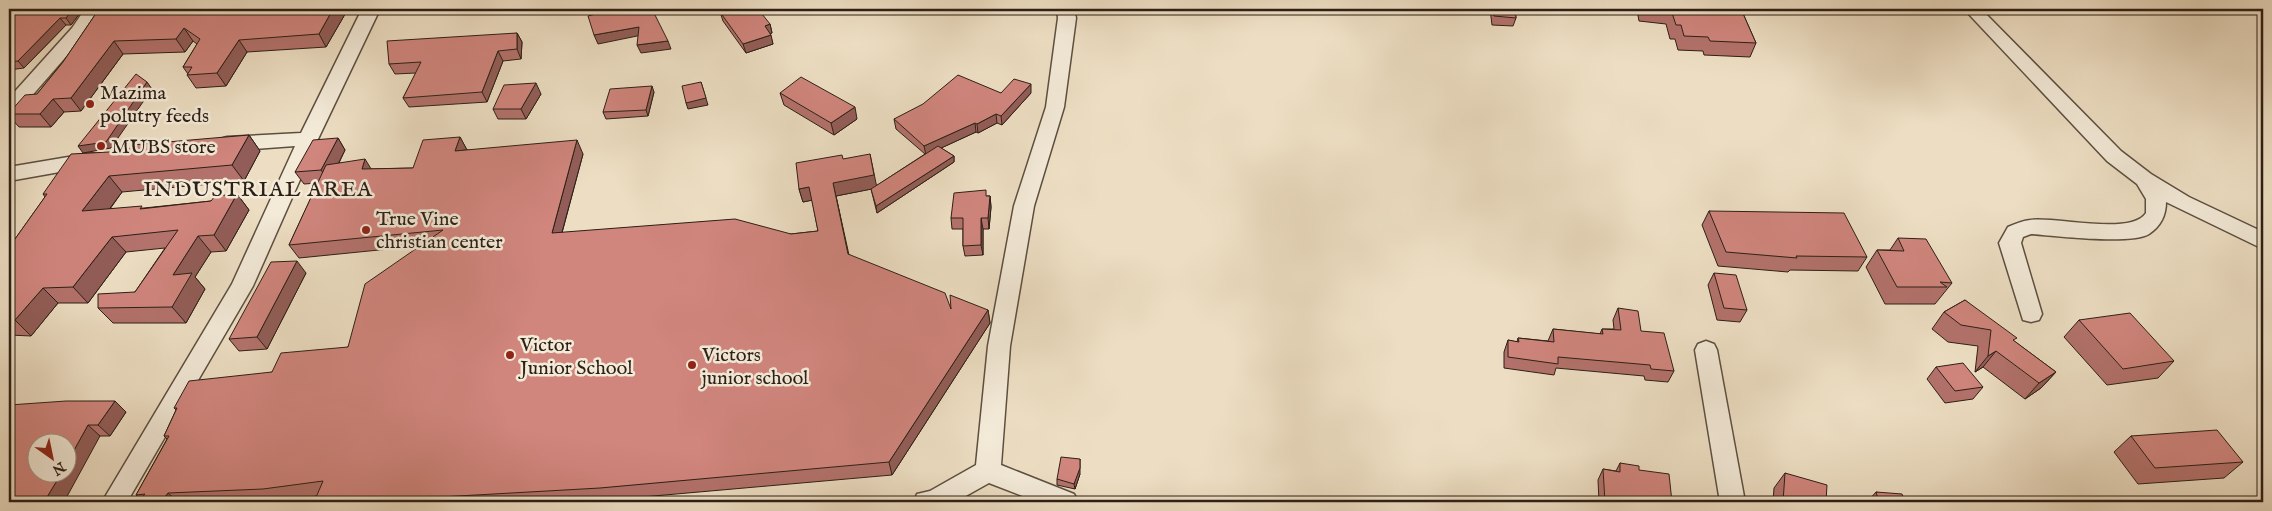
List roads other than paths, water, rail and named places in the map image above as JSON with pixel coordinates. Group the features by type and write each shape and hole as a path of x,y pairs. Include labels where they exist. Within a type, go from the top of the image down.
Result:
{"street":[{"path":"9,110 78,32 94,9"},
{"path":"114,502 242,286 308,139 371,9"},
{"path":"988,471 999,346 1024,206 1055,106 1067,18 1066,9"},
{"path":"1972,9 2114,156 2144,179 2182,202 2263,241"},
{"path":"209,146 308,139"},
{"path":"9,174 112,157"},
{"path":"2031,314 2010,244 2015,232 2030,227 2118,231 2141,229 2151,222 2156,213 2156,199 2144,179"},
{"path":"1706,350 1733,502"},
{"path":"926,502 933,502 988,471"},
{"path":"988,471 1065,502"}],"place":[{"name":"Mazima polutry feeds","path":"90,104"},
{"name":"MUBS store","path":"101,146"},
{"name":"True Vine christian center","path":"366,230"},
{"name":"Victor Junior School","path":"510,355"},
{"name":"Victors junior school","path":"692,365"}],"district":[{"name":"INDUSTRIAL AREA","path":"258,188"}]}
